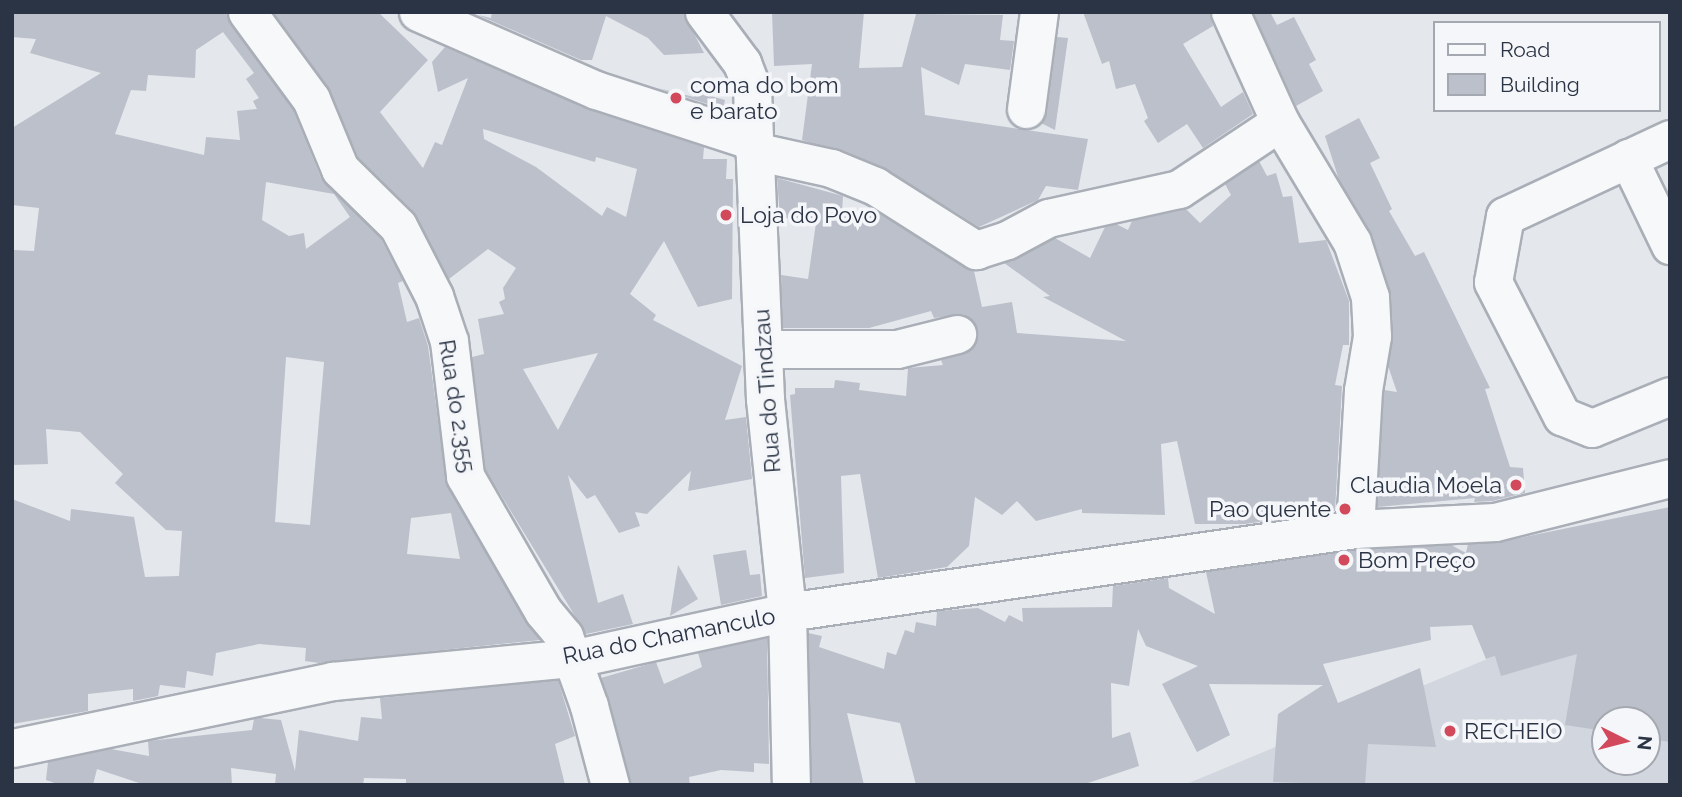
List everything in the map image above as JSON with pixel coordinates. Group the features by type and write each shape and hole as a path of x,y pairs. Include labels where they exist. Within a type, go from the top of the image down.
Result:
{"street":[{"name":"Rua do 2.355","path":"247,12 311,99 340,169 398,226 434,296 449,341 465,476 572,657 610,785"},
{"path":"418,12 596,90 754,146 831,168 875,186 976,250 1007,240 1048,218 1179,189 1280,122"},
{"name":"Rua do Tindzau","path":"705,12 746,72 752,89 763,349 787,612 790,785"},
{"path":"1026,110 1040,12"},
{"path":"1230,12 1280,122 1352,242 1370,297 1372,336 1342,530"},
{"path":"1670,139 1505,216 1493,282 1562,416 1592,428 1670,396"},
{"path":"1628,158 1670,245"},
{"path":"763,349 897,349 957,334"},
{"name":"Rua do Chamanculo","path":"12,748 333,681 572,657 787,612 1342,530 1495,522 1670,478"}],"shaded area":[{"path":"1670,602 1670,785 1184,785 1492,657"}],"building":[{"path":"12,12 226,12 230,24 293,109 321,178 381,239 403,281 398,283 407,322 419,318 428,346 447,486 540,640 319,663 305,661 306,648 259,644 216,653 213,676 187,671 185,688 160,685 158,696 133,701 133,689 88,694 88,711 12,724 12,499 70,521 71,509 134,517 145,577 179,576 182,531 166,530 115,483 123,474 80,432 46,429 48,464 12,465 14,250 34,251 39,208 12,205 12,128 101,73 30,53 36,39 12,37","holes":["223,32 254,73 246,79 259,98 253,101 257,109 237,111 240,140 206,137 204,155 115,134 131,90 146,91 148,75 195,78 196,50","266,182 334,194 350,217 306,249 304,233 289,236 262,220","286,357 324,362 310,525 275,522","451,513 460,559 407,554 411,518"]},
{"path":"273,12 378,12 428,60 380,112 423,168 435,142 442,145 468,78 438,92 432,62 445,47 588,109 704,147 703,159 727,159 726,179 733,179 732,299 698,307 664,241 630,294 656,315 653,320 742,366 725,420 746,417 752,479 688,491 691,471 647,514 635,512 640,526 619,533 595,495 587,499 568,475 598,603 623,594 633,624 586,634 485,469 472,357 484,354 478,319 504,314 499,302 505,299 503,288 516,268 488,249 449,279 413,211 358,157 328,87","holes":["483,129 595,162 596,157 637,169 626,217 607,207 602,216 536,167 484,139","598,353 558,430 523,369"]},
{"path":"492,12 683,12 704,53 664,55 648,38 606,16 592,60 581,60 478,15 491,18"},
{"path":"772,12 864,12 859,68 902,67 916,14 1003,15 1000,40 1014,41 1010,70 965,64 959,85 921,67 925,115 1088,139 1078,190 1046,186 1038,200 979,227 883,167 802,140 812,64 774,66"},
{"path":"1083,12 1209,12 1213,26 1183,44 1221,107 1243,92 1253,114 1203,148 1187,124 1158,143 1144,121 1148,118 1135,84 1116,89 1109,61 1102,64"},
{"path":"1253,12 1270,12 1277,25 1294,17 1316,60 1309,64 1323,91 1296,106"},
{"path":"1057,37 1068,38 1055,130 1041,123 1047,112"},
{"path":"658,88 694,97 695,92 725,100 723,109"},
{"path":"1359,118 1380,158 1370,163 1392,209 1389,211 1415,256 1424,252 1490,388 1485,389 1510,467 1523,468 1525,493 1492,501 1474,502 1475,498 1377,507 1384,390 1397,392 1388,366 1393,335 1391,296 1372,235 1339,180 1325,136"},
{"path":"1259,161 1267,176 1276,173 1283,197 1292,196 1299,243 1326,240 1349,301 1349,345 1343,345 1335,385 1342,386 1335,511 1245,524 1195,524 1177,441 1161,444 1165,515 1082,513 1082,509 1036,521 1017,501 1002,515 975,497 969,546 947,567 878,578 860,474 841,476 844,573 805,578 790,395 795,394 795,388 834,388 835,380 860,383 859,390 906,396 908,368 943,365 941,360 963,354 977,340 977,330 963,314 934,318 931,311 869,328 783,328 781,275 808,279 816,223 780,217 777,178 843,196 842,212 878,213 974,271 982,307 1012,302 1017,333 1126,341 1043,297 1050,296 1004,263 1055,238 1090,258 1105,227 1116,224 1128,230 1132,221 1186,209 1200,223 1231,195 1225,184"},
{"path":"1670,507 1670,742 1661,740 1661,706 1591,706 1591,729 1565,725 1577,654 1501,676 1495,656 1486,659 1472,625 1430,627 1431,640 1323,664 1338,703 1420,668 1436,747 1368,744 1365,785 1273,782 1278,714 1323,685 1209,684 1230,735 1197,752 1162,684 1198,666 1146,646 1138,629 1129,686 1111,683 1112,738 1130,732 1139,766 1082,785 916,785 900,723 847,713 864,785 812,785 808,633 822,636 819,647 884,669 887,652 896,655 905,630 914,633 916,622 936,626 937,611 978,608 1005,622 1009,615 1023,622 1022,608 1112,607 1113,586 1168,578 1169,588 1215,614 1206,572 1357,550 1451,545 1466,553 1468,544 1500,542"},
{"path":"746,550 750,575 760,574 762,596 721,605 713,555"},
{"path":"678,565 698,599 670,616"},
{"path":"767,638 769,764 754,763 754,772 721,770 689,777 690,785 630,785 601,678 656,662 664,684 702,667 698,653"},
{"path":"558,680 575,736 555,744 565,785 406,785 406,779 364,778 363,785 275,785 276,774 231,768 232,785 145,785 97,769 93,785 60,785 46,780 48,762 111,749 149,756 148,741 252,730 254,719 260,718 281,720 295,771 299,730 358,741 361,717 382,719 380,698"}],"place":[{"name":"coma do bom e barato","path":"676,98"},
{"name":"Loja do Povo","path":"726,215"},
{"name":"Claudia Moela","path":"1516,485"},
{"name":"Pao quente","path":"1345,509"},
{"name":"Bom Preço","path":"1344,560"},
{"name":"RECHEIO","path":"1450,731"}]}
